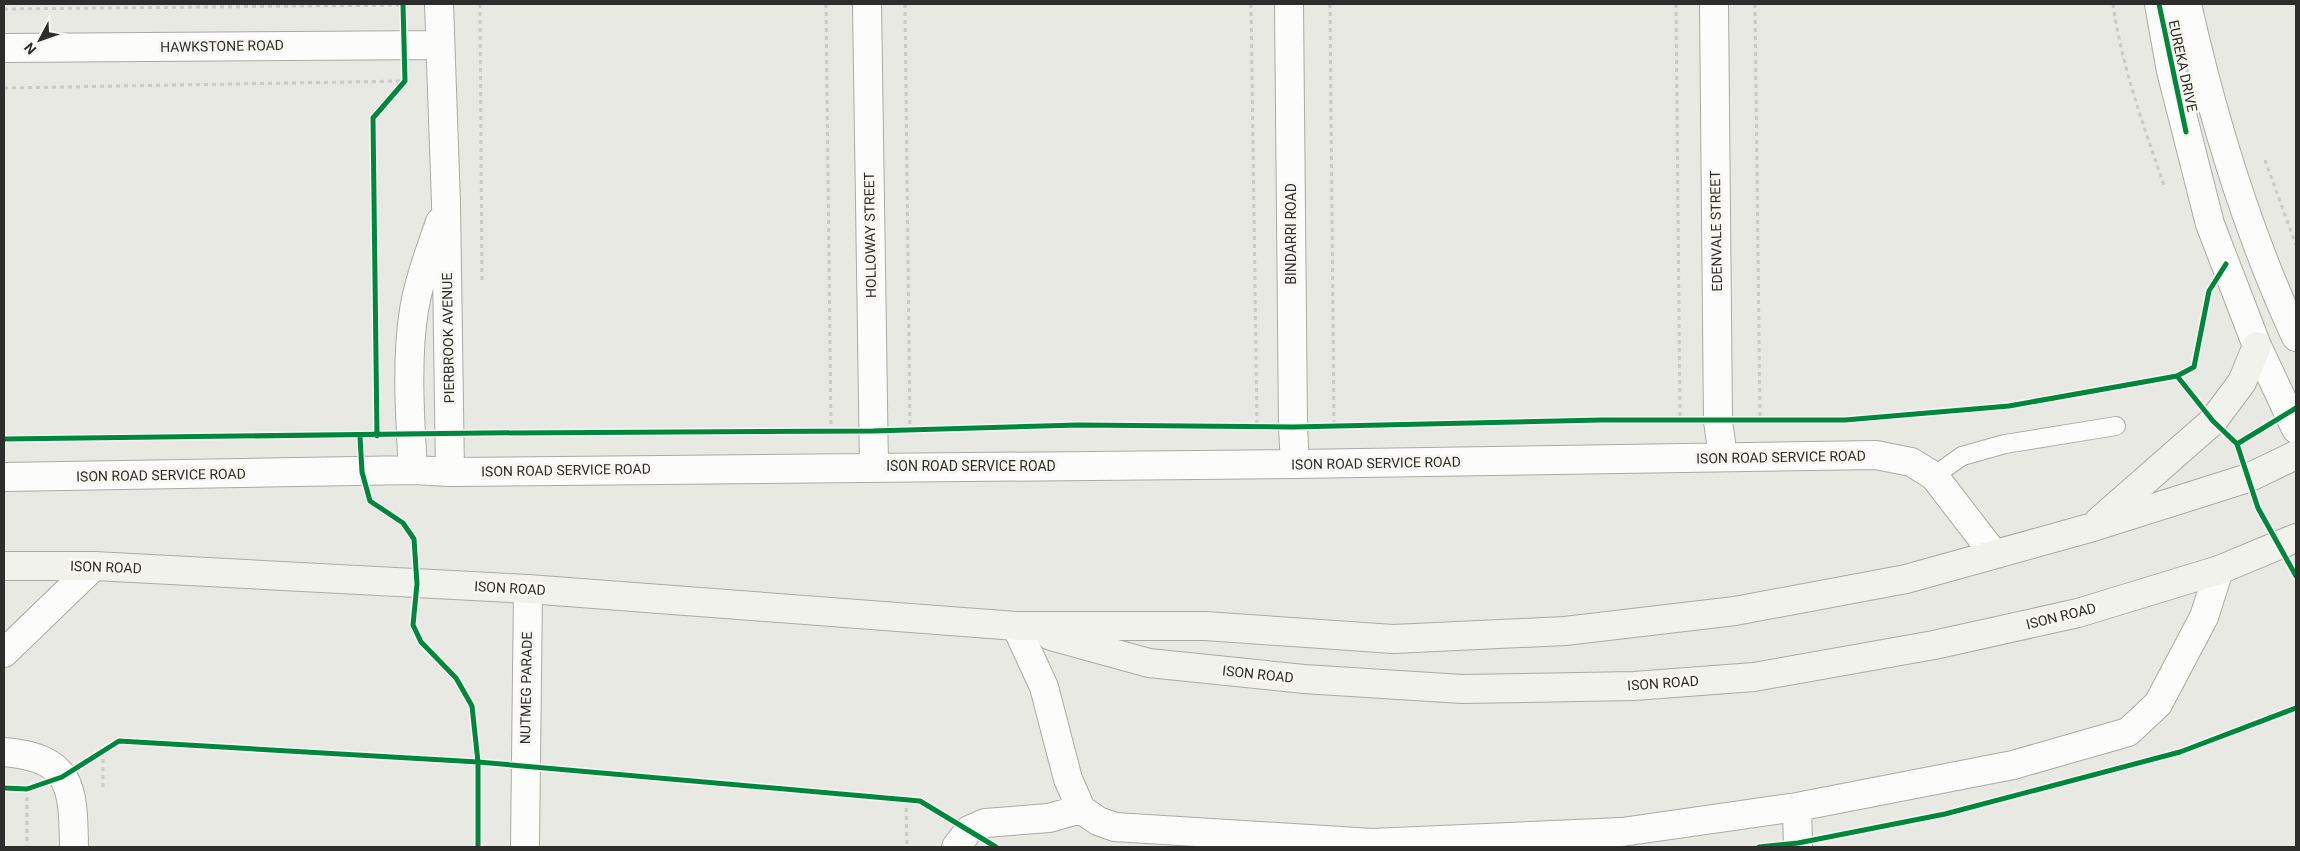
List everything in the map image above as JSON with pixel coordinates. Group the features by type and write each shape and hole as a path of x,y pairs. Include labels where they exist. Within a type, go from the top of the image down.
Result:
{"main road":[{"path":"2092,527 2213,420 2242,382 2257,346"},
{"name":"ISON ROAD","path":"4,566 94,566 528,589 1016,626 1205,626 1393,639 1565,631 1734,611 1906,578 2092,527 2248,478 2296,455"},
{"name":"ISON ROAD","path":"1016,626 1149,663 1304,679 1462,689 1634,686 1754,677 1934,645 2078,613 2219,570 2296,538"}],"street":[{"name":"PIERBROOK AVENUE","path":"439,4 446,204 450,472"},
{"name":"HOLLOWAY STREET","path":"867,4 874,467"},
{"name":"BINDARRI ROAD","path":"1289,4 1293,427 1295,464"},
{"name":"EDENVALE STREET","path":"1714,4 1718,421 1723,457"},
{"name":"EUREKA DRIVE","path":"2159,4 2171,71 2210,224 2257,346 2296,429"},
{"name":"EUREKA DRIVE","path":"2188,4 2203,72 2235,187 2263,263 2296,337"},
{"name":"HAWKSTONE ROAD","path":"4,48 440,45"},
{"name":"PIERBROOK AVENUE","path":"413,470 411,348 414,309 424,268 446,204"},
{"name":"ISON ROAD SERVICE ROAD","path":"4,477 413,470 450,472 1295,464 1876,455 1911,462 1934,476 1994,554"},
{"path":"4,653 94,566"},
{"path":"1016,626 1044,687 1068,779 1081,809 1098,822 1115,827 1372,845 1622,832 1797,807 2013,765 2128,732 2158,704 2204,617 2219,570"},
{"name":"NUTMEG PARADE","path":"525,847 528,589"},
{"path":"4,752 36,758 59,770 71,790 74,847"},
{"path":"1797,807 1798,847"},
{"path":"956,847 969,830 985,822 1049,818 1081,809"}],"lane":[{"path":"1934,476 1962,456 2005,444 2116,426"}],"path":[{"path":"4,9 403,4 405,81 398,88"},
{"path":"480,4 482,293"},
{"path":"826,4 831,431"},
{"path":"904,4 910,430"},
{"path":"1251,4 1256,426"},
{"path":"1330,4 1334,426"},
{"path":"1676,4 1680,421"},
{"path":"1755,4 1760,421"},
{"path":"2113,4 2118,39 2134,100 2166,191"},
{"path":"4,88 405,81"},
{"path":"2263,156 2296,245"},
{"path":"450,433 873,431 1078,425 1293,427 1845,420 2009,406 2177,376"},
{"path":"484,423 484,433"},
{"path":"4,439 360,436 362,472"},
{"path":"477,753 478,772"},
{"path":"27,789 27,847"},
{"path":"906,800 907,847"}],"cycle path":[{"path":"377,436 373,118 405,81 403,4"},
{"path":"2159,4 2186,132"},
{"path":"2226,264 2209,291 2194,367 2177,376 2213,421 2237,444 2258,508 2296,576"},
{"path":"4,439 484,433 873,431 1078,425 1293,427 1601,420 1845,420 2009,406 2177,376"},
{"path":"2237,444 2296,408"},
{"path":"360,436 362,472 370,501 403,523 414,539 417,584 413,625 421,642 456,678 472,706 478,762 478,847"},
{"path":"1759,847 1798,843 1945,814 2180,752 2296,708"},
{"path":"4,788 27,789 62,777 119,741 478,762 920,801 996,847"}]}
